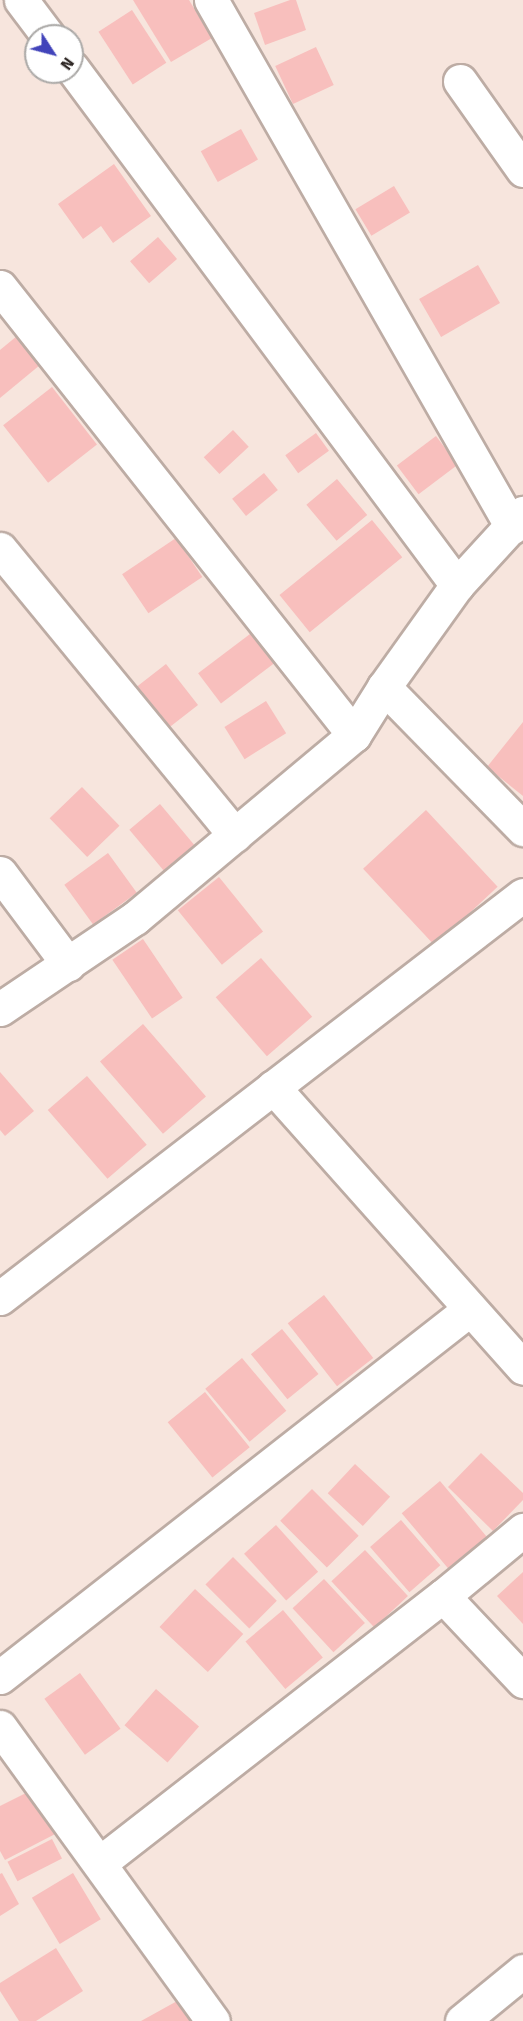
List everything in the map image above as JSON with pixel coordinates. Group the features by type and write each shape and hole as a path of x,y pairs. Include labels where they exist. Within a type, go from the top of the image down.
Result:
{"street":[{"path":"21,0 39,24"},
{"path":"0,1009 135,918 354,735 384,687 457,585 518,520 211,0"},
{"path":"460,81 523,170"},
{"path":"84,84 457,585"},
{"path":"0,287 354,735"},
{"path":"0,549 235,834"},
{"path":"384,687 523,829"},
{"path":"0,873 68,964"},
{"path":"0,1298 523,895"},
{"path":"273,1087 523,1368"},
{"path":"0,1677 470,1309"},
{"path":"101,1862 443,1596 523,1530"},
{"path":"443,1596 523,1682"},
{"path":"0,1727 101,1862 213,2021"},
{"path":"462,2021 523,1971"}],"building":[{"path":"133,0 189,0 212,38 171,62"},
{"path":"296,0 306,30 265,45 254,13"},
{"path":"132,10 166,63 133,85 98,32"},
{"path":"316,47 334,85 293,104 275,66"},
{"path":"241,129 258,160 218,182 201,151"},
{"path":"114,164 151,216 113,243 101,226 83,239 58,204"},
{"path":"394,186 410,213 371,236 355,209"},
{"path":"158,237 177,259 149,283 130,261"},
{"path":"478,265 500,303 441,337 419,299"},
{"path":"17,336 40,365 0,398 0,350"},
{"path":"52,387 97,445 48,483 3,425"},
{"path":"233,430 249,447 219,474 204,457"},
{"path":"316,433 329,451 298,473 285,455"},
{"path":"436,436 458,465 419,494 397,465"},
{"path":"264,473 278,490 246,516 232,499"},
{"path":"337,479 367,515 337,541 306,505"},
{"path":"372,520 402,557 310,632 280,595"},
{"path":"176,538 202,577 148,613 122,574"},
{"path":"254,631 277,661 221,703 198,673"},
{"path":"166,664 198,705 165,731 133,690"},
{"path":"266,701 286,733 245,759 224,727"},
{"path":"523,722 523,796 487,767"},
{"path":"82,787 120,826 87,857 50,818"},
{"path":"160,804 196,847 165,873 129,830"},
{"path":"426,810 498,887 435,945 363,869"},
{"path":"108,853 137,893 93,924 64,885"},
{"path":"219,877 263,931 222,965 178,910"},
{"path":"143,939 183,998 152,1019 112,960"},
{"path":"261,958 312,1017 267,1056 216,997"},
{"path":"143,1024 206,1096 163,1134 100,1061"},
{"path":"0,1072 34,1111 5,1136 0,1130"},
{"path":"87,1076 147,1145 107,1179 48,1110"},
{"path":"324,1295 373,1358 337,1386 288,1323"},
{"path":"282,1329 319,1374 287,1399 251,1354"},
{"path":"242,1358 286,1411 250,1442 205,1389"},
{"path":"205,1392 250,1447 212,1477 168,1422"},
{"path":"481,1453 523,1493 523,1500 493,1531 448,1487"},
{"path":"355,1464 390,1497 363,1526 328,1493"},
{"path":"440,1481 488,1538 450,1571 402,1513"},
{"path":"312,1489 359,1536 327,1567 280,1521"},
{"path":"401,1520 440,1565 409,1592 370,1547"},
{"path":"276,1525 318,1572 286,1601 244,1554"},
{"path":"365,1550 408,1596 374,1627 331,1581"},
{"path":"233,1557 277,1601 249,1628 205,1585"},
{"path":"523,1572 523,1624 497,1596"},
{"path":"324,1579 365,1623 333,1652 293,1608"},
{"path":"195,1589 243,1634 208,1672 160,1627"},
{"path":"283,1610 323,1657 285,1689 245,1641"},
{"path":"80,1673 121,1729 85,1755 44,1699"},
{"path":"156,1689 199,1726 168,1763 125,1725"},
{"path":"36,1788 59,1832 5,1860 0,1851 0,1806"},
{"path":"52,1839 62,1859 17,1881 7,1862"},
{"path":"2,1873 19,1904 0,1916 0,1874"},
{"path":"73,1873 101,1919 60,1944 32,1898"},
{"path":"56,1948 83,1991 36,2021 19,2021 0,1991 0,1983"},
{"path":"179,2000 191,2021 141,2021"}]}
